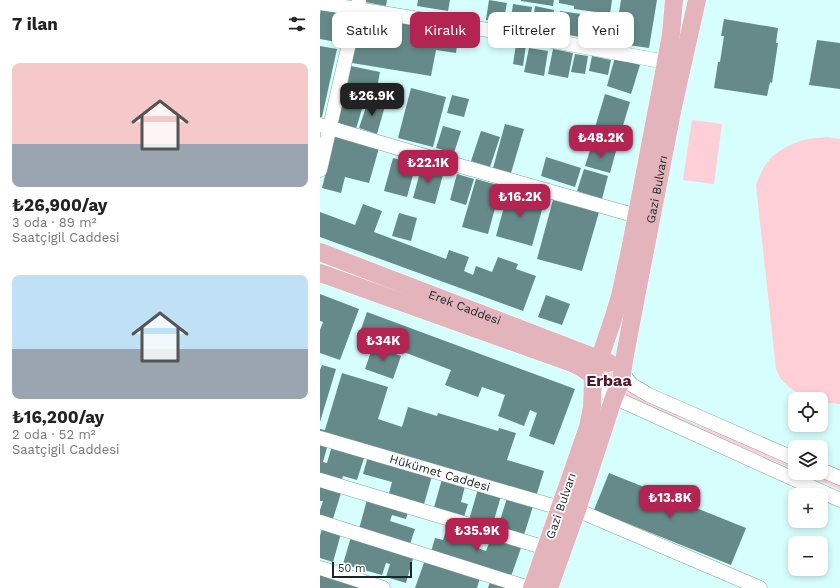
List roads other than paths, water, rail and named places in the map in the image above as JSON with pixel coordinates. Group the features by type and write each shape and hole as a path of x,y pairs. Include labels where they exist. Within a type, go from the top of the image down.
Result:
{"main road":[{"name":"Gazi Bulvarı","path":"532,588 546,548 569,509 610,377 613,319 637,216 671,34 674,0"},
{"name":"Gazi Bulvarı","path":"549,588 590,419 610,377 625,355 670,122 697,0"},
{"name":"Erek Caddesi","path":"320,252 610,377"},
{"name":"Erek Caddesi","path":"320,273 610,377"}],"street":[{"path":"320,3 358,5 666,62"},
{"path":"320,170 325,126 358,5"},
{"path":"325,126 637,216"},
{"name":"Erek Caddesi","path":"610,377 632,385 649,395 788,456"},
{"name":"Erek Caddesi","path":"610,377 840,500"},
{"name":"Hükümet Caddesi","path":"320,438 569,509 760,588"},
{"path":"828,473 840,478"},
{"path":"320,480 546,548"},
{"path":"320,522 528,588"},
{"path":"320,568 383,588"}],"district":[{"name":"Erbaa","path":"609,380"}]}
